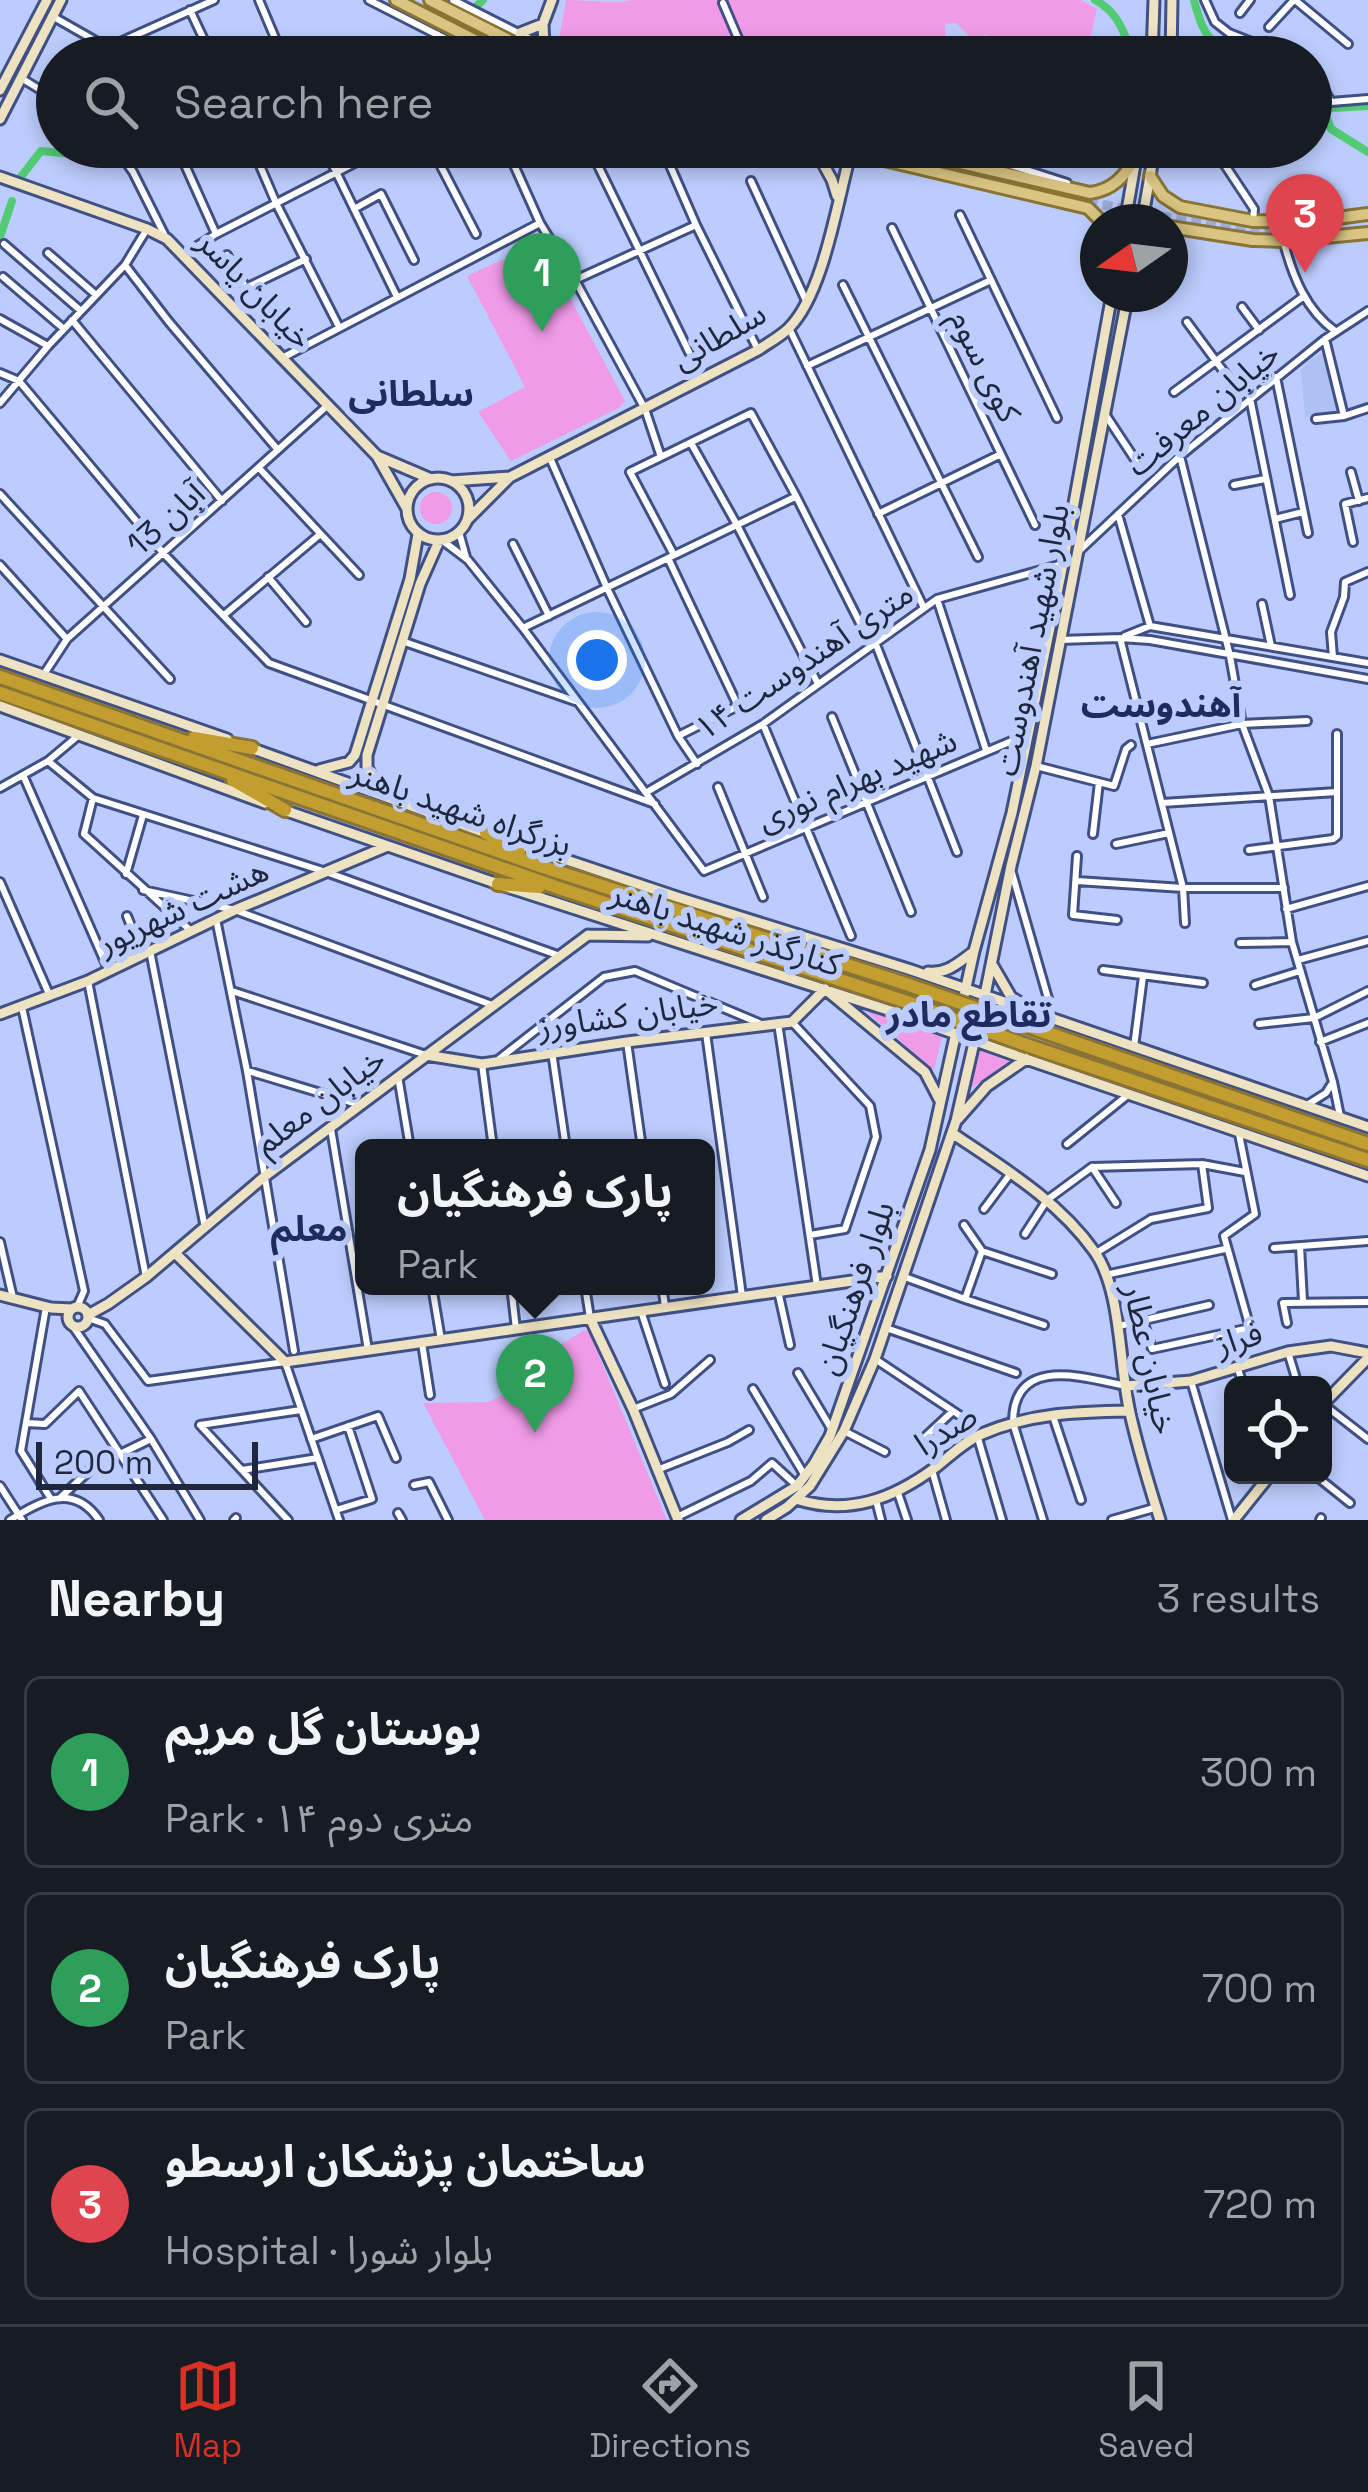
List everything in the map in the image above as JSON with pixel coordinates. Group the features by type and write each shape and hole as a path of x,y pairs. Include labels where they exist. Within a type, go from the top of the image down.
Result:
{"highway":[{"name":"بزرگراه شهید باهنر","path":"0,677 546,868 1235,1097"},
{"name":"بزرگراه شهید باهنر","path":"0,692 559,889 665,921 1028,1053"},
{"path":"158,732 252,748"},
{"path":"206,764 284,810"},
{"path":"486,832 546,868"},
{"path":"498,884 559,889"},
{"path":"1028,1053 1368,1160"},
{"path":"1235,1097 1258,1090"},
{"path":"1235,1097 1368,1144"}],"main road":[{"path":"2,82 47,0"},
{"path":"42,36 61,0"},
{"path":"396,0 439,29 465,36"},
{"path":"430,0 454,5 466,19 506,36"},
{"path":"543,36 551,0"},
{"path":"1153,36 1154,0"},
{"path":"1171,36 1172,0"},
{"path":"459,33 466,19"},
{"path":"520,33 543,24"},
{"path":"0,119 36,48"},
{"path":"825,168 837,198"},
{"name":"سلطانی","path":"510,477 758,350 789,328 807,303 826,253 846,168"},
{"path":"919,168 1080,206"},
{"path":"980,168 1090,193 1112,186 1129,168"},
{"path":"1128,204 1134,168"},
{"path":"1145,204 1151,168"},
{"path":"1150,176 1163,196 1175,204"},
{"name":"خیابان یاسر","path":"0,177 167,239 377,457 407,509"},
{"path":"1130,192 1147,194"},
{"path":"1090,193 1093,204"},
{"path":"1188,209 1253,221 1307,222 1368,214"},
{"path":"1188,229 1284,242 1368,233"},
{"name":"بلوار شهید آهندوست","path":"974,1040 1010,866 1029,733 1109,312"},
{"name":"بلوار شهید آهندوست","path":"955,1034 974,951 1036,766 1124,312"},
{"name":"خیابان یاسر","path":"377,457 431,479"},
{"path":"441,541 418,534 411,526 407,509 417,486 431,479 510,477"},
{"path":"315,771 349,762 355,754 441,541 459,532 510,477"},
{"path":"451,481 469,503 467,520"},
{"path":"378,793 367,755 418,534"},
{"name":"کنارگذر شهید باهنر","path":"0,660 486,832 965,988 1368,1127"},
{"name":"کنارگذر شهید باهنر","path":"0,706 498,884 825,989 899,1006 955,1034 1028,1053 1129,1094 1368,1175"},
{"name":"هشت شهریور","path":"0,1015 88,981 235,910 387,846"},
{"path":"577,909 588,935 660,936"},
{"name":"خیابان معلم","path":"78,1315 108,1304 146,1277 263,1177 588,935"},
{"path":"911,970 936,973 954,968 974,951"},
{"path":"992,962 1011,997 1036,1014"},
{"path":"899,1006 912,1009 921,997 920,982 911,970"},
{"path":"792,1022 825,989 925,1072 940,1101"},
{"path":"1028,1053 1014,1048 1012,1032 1021,1018 1036,1014"},
{"name":"خیابان کشاورز","path":"426,1055 482,1064 792,1022"},
{"name":"بلوار فرهنگیان","path":"741,1520 797,1486 838,1431 922,1175 955,1034"},
{"name":"بلوار فرهنگیان","path":"766,1520 782,1516 810,1486 875,1359 956,1121 974,1040"},
{"path":"956,1121 987,1086 1028,1053"},
{"path":"943,1087 963,1092"},
{"name":"خیابان عطار","path":"952,1133 1047,1200 1096,1252 1118,1326 1130,1411 1160,1520"},
{"path":"175,1253 285,1362 887,1276"},
{"path":"0,1295 78,1315"},
{"path":"590,1318 677,1519"},
{"name":"فراز","path":"1126,1386 1190,1381 1288,1352 1331,1346 1368,1355"},
{"path":"1332,1394 1368,1355"},
{"name":"صدرا","path":"796,1499 818,1507 875,1500 898,1493 976,1436 1013,1423 1051,1413 1130,1411"},
{"path":"1233,1520 1263,1484"}],"street":[{"path":"133,36 214,0"},
{"path":"259,0 274,36"},
{"path":"369,0 427,30 439,29 450,36"},
{"path":"1205,0 1215,22 1237,36"},
{"path":"1240,13 1250,0"},
{"path":"1269,27 1295,0 1348,44"},
{"path":"723,3 737,36"},
{"path":"454,5 524,36"},
{"path":"190,10 202,36"},
{"path":"52,16 89,36"},
{"path":"432,36 439,29"},
{"path":"21,78 36,87"},
{"path":"1332,102 1368,99"},
{"path":"130,168 167,239"},
{"path":"186,168 216,234"},
{"path":"262,168 338,327"},
{"path":"334,168 397,297"},
{"path":"183,255 346,168"},
{"path":"442,168 476,234"},
{"path":"515,168 540,223 644,409 661,457"},
{"path":"599,168 689,352"},
{"path":"671,168 758,350"},
{"path":"1020,168 1070,184 1073,190"},
{"path":"1227,168 1254,209 1253,221"},
{"path":"751,181 807,303"},
{"path":"354,209 381,194 414,260"},
{"path":"960,215 1057,418"},
{"path":"284,358 540,223"},
{"path":"575,280 696,225"},
{"name":"کوی سوم","path":"892,228 1034,525"},
{"path":"0,403 125,265 147,229"},
{"path":"1284,242 1304,296 1335,332"},
{"path":"4,244 81,311"},
{"path":"48,254 96,295"},
{"path":"227,255 246,288 306,259"},
{"path":"125,265 278,450"},
{"path":"3,277 64,329"},
{"path":"807,366 991,280"},
{"path":"843,285 978,556"},
{"path":"1174,392 1304,296"},
{"path":"1242,307 1259,330"},
{"name":"خیابان معرفت","path":"1078,553 1180,456 1325,339 1368,311"},
{"path":"0,320 48,346"},
{"path":"72,320 222,501"},
{"path":"1186,322 1230,380"},
{"path":"789,328 923,607"},
{"path":"1325,339 1344,416"},
{"path":"0,373 19,381 164,554 269,664 655,804"},
{"path":"1276,377 1307,532"},
{"path":"1250,398 1290,595"},
{"name":"13 آبان","path":"44,675 67,639 328,405"},
{"path":"1316,419 1368,408"},
{"path":"1103,411 1136,461"},
{"path":"678,736 739,706 630,472 751,413 861,625"},
{"path":"691,443 818,685"},
{"path":"878,514 1000,454"},
{"path":"1180,456 1231,656 1243,724 1269,796 1292,943 1340,1116"},
{"path":"550,458 678,736 697,764"},
{"path":"259,467 359,575"},
{"path":"1351,472 1364,499 1345,504 1354,542"},
{"path":"1234,485 1266,478"},
{"path":"0,494 170,679"},
{"path":"523,628 796,496"},
{"path":"1275,519 1304,512"},
{"path":"1117,513 1150,626"},
{"path":"459,532 468,560"},
{"path":"224,614 319,535"},
{"path":"441,541 468,560 655,804"},
{"path":"513,544 549,616"},
{"name":"۱۴ متری آهندوست","path":"646,792 763,724 937,599 1064,564"},
{"path":"0,565 67,639"},
{"path":"1333,657 1331,632 1345,582 1368,572"},
{"path":"268,577 306,622"},
{"path":"937,599 987,751"},
{"path":"1262,604 1270,646"},
{"path":"1120,638 1150,626 1368,663"},
{"path":"1120,638 1183,888 1185,923"},
{"path":"1060,640 1150,640 1368,679"},
{"path":"402,641 578,702"},
{"path":"875,642 957,852"},
{"path":"832,717 911,912"},
{"path":"1147,744 1243,724 1307,722"},
{"path":"763,724 850,936"},
{"name":"شهید بهرام نوری","path":"655,804 704,871 1029,733"},
{"path":"1249,850 1336,836 1337,734"},
{"path":"0,788 80,736"},
{"path":"1036,766 1114,786 1131,746"},
{"path":"48,761 93,798 326,872 560,956"},
{"path":"22,776 109,971"},
{"path":"1093,834 1099,782"},
{"path":"718,787 764,897"},
{"path":"1162,802 1336,792"},
{"path":"93,798 84,834 191,931"},
{"path":"126,874 143,815"},
{"path":"1116,844 1169,833"},
{"path":"1077,856 1073,916 1117,920"},
{"path":"1010,866 1049,1002"},
{"path":"0,881 51,997"},
{"path":"1078,881 1284,888"},
{"path":"1286,909 1368,886"},
{"path":"142,890 235,910 493,1006"},
{"path":"127,916 147,953 205,1228"},
{"path":"216,919 294,1351"},
{"path":"1298,960 1368,941"},
{"path":"1240,943 1292,943"},
{"path":"1103,970 1203,983"},
{"path":"496,1061 604,977 635,971 763,1025"},
{"path":"1255,985 1300,971"},
{"path":"1134,1047 1143,976"},
{"path":"88,981 146,1277"},
{"path":"232,991 426,1055"},
{"path":"1258,1024 1314,1018 1368,991"},
{"path":"22,1007 84,1292 78,1315 200,1520"},
{"path":"792,1022 869,1106 876,1137 844,1229 810,1235"},
{"path":"778,1023 817,1286"},
{"path":"1320,1042 1368,1024"},
{"path":"706,1032 742,1297"},
{"path":"627,1042 641,1139"},
{"path":"552,1052 565,1139"},
{"path":"482,1064 492,1139"},
{"path":"247,1071 359,1105"},
{"path":"398,1076 408,1139"},
{"path":"1307,1105 1326,1093 1333,1082"},
{"path":"1067,1144 1129,1094"},
{"path":"331,1127 355,1272"},
{"path":"1143,1320 1153,1348 1250,1328 1224,1236 1255,1214 1238,1130"},
{"path":"1025,1234 1047,1200 1092,1168 1202,1164 1245,1172"},
{"path":"1096,1252 1151,1219 1208,1208 1202,1164"},
{"path":"1092,1168 1116,1203"},
{"path":"984,1209 1011,1173"},
{"path":"964,1225 982,1251 1052,1274"},
{"path":"0,1241 13,1298"},
{"path":"1274,1249 1368,1241"},
{"path":"1300,1246 1304,1301"},
{"path":"1105,1275 1226,1249"},
{"path":"965,1300 982,1251"},
{"path":"902,1276 1044,1324"},
{"path":"778,1291 790,1345"},
{"path":"359,1295 368,1350"},
{"path":"434,1295 441,1340"},
{"path":"512,1295 516,1329"},
{"path":"586,1295 590,1318"},
{"path":"663,1295 665,1308"},
{"path":"1287,1323 1282,1303 1368,1302"},
{"path":"1118,1326 1209,1305"},
{"path":"48,1307 21,1450 50,1498"},
{"path":"641,1311 665,1384"},
{"path":"78,1315 105,1324 148,1381 285,1362 339,1520"},
{"path":"886,1328 1016,1373"},
{"path":"422,1342 430,1395"},
{"path":"1288,1352 1295,1376"},
{"path":"875,1359 968,1421"},
{"path":"633,1409 670,1394 710,1360"},
{"path":"1238,1369 1240,1376"},
{"path":"798,1373 838,1431 885,1452"},
{"path":"1043,1520 1013,1423 1013,1407 1023,1387 1040,1376 1075,1375 1126,1386"},
{"path":"1190,1381 1233,1520"},
{"path":"753,1389 805,1476"},
{"path":"26,1423 46,1424 79,1391 163,1520"},
{"path":"288,1520 200,1425 302,1410"},
{"path":"923,1439 953,1411"},
{"path":"1332,1411 1368,1439"},
{"path":"1051,1413 1082,1500"},
{"path":"311,1439 378,1416 396,1458"},
{"path":"336,1510 372,1499 348,1426"},
{"path":"657,1470 748,1430"},
{"path":"976,1436 1003,1520"},
{"path":"120,1454 151,1439"},
{"path":"242,1470 318,1458"},
{"path":"677,1519 751,1481 772,1462 797,1486"},
{"path":"62,1497 91,1468"},
{"path":"932,1470 946,1520"},
{"path":"414,1485 429,1482 448,1520"},
{"path":"1326,1484 1350,1503"},
{"path":"0,1486 21,1517"},
{"path":"898,1493 907,1520"},
{"path":"10,1520 50,1498 62,1497 77,1500 99,1520"},
{"path":"875,1500 880,1520"},
{"path":"851,1504 855,1520"},
{"path":"1112,1520 1156,1507"}],"shaded area":[{"path":"566,0 1081,0 1097,9 1091,36 969,36 956,23 945,24 946,36 560,36"},
{"path":"532,246 547,255 625,401 511,461 478,412 525,387 467,276"},
{"path":"1326,351 1338,410 1305,417 1301,370"},
{"path":"436,492 447,497 452,508 447,519 436,524 425,519 420,508 425,497"},
{"path":"864,1009 942,1037 934,1070"},
{"path":"980,1050 1011,1062 970,1089"},
{"path":"585,1330 667,1520 485,1520 423,1403 488,1402 504,1395 540,1357"}],"waterway":[{"path":"444,36 483,0"},
{"path":"1095,0 1114,16 1126,36"},
{"path":"1194,0 1208,36"},
{"path":"1332,108 1368,106"},
{"path":"1332,130 1368,152"},
{"path":"20,178 36,157"},
{"path":"0,237 12,201"}],"tunnel":[{"path":"1073,199 1253,234 1309,234"}],"place":[{"name":"ساختمان پزشکان ارسطو","path":"1305,273"},
{"name":"بوستان گل مریم","path":"542,332"},
{"name":"پارک فرهنگیان","path":"535,1433"}],"district":[{"name":"سلطانی","path":"411,394"},
{"name":"آهندوست","path":"1161,705"},
{"name":"تقاطع مادر","path":"969,1015"},
{"name":"معلم","path":"309,1229"}]}
